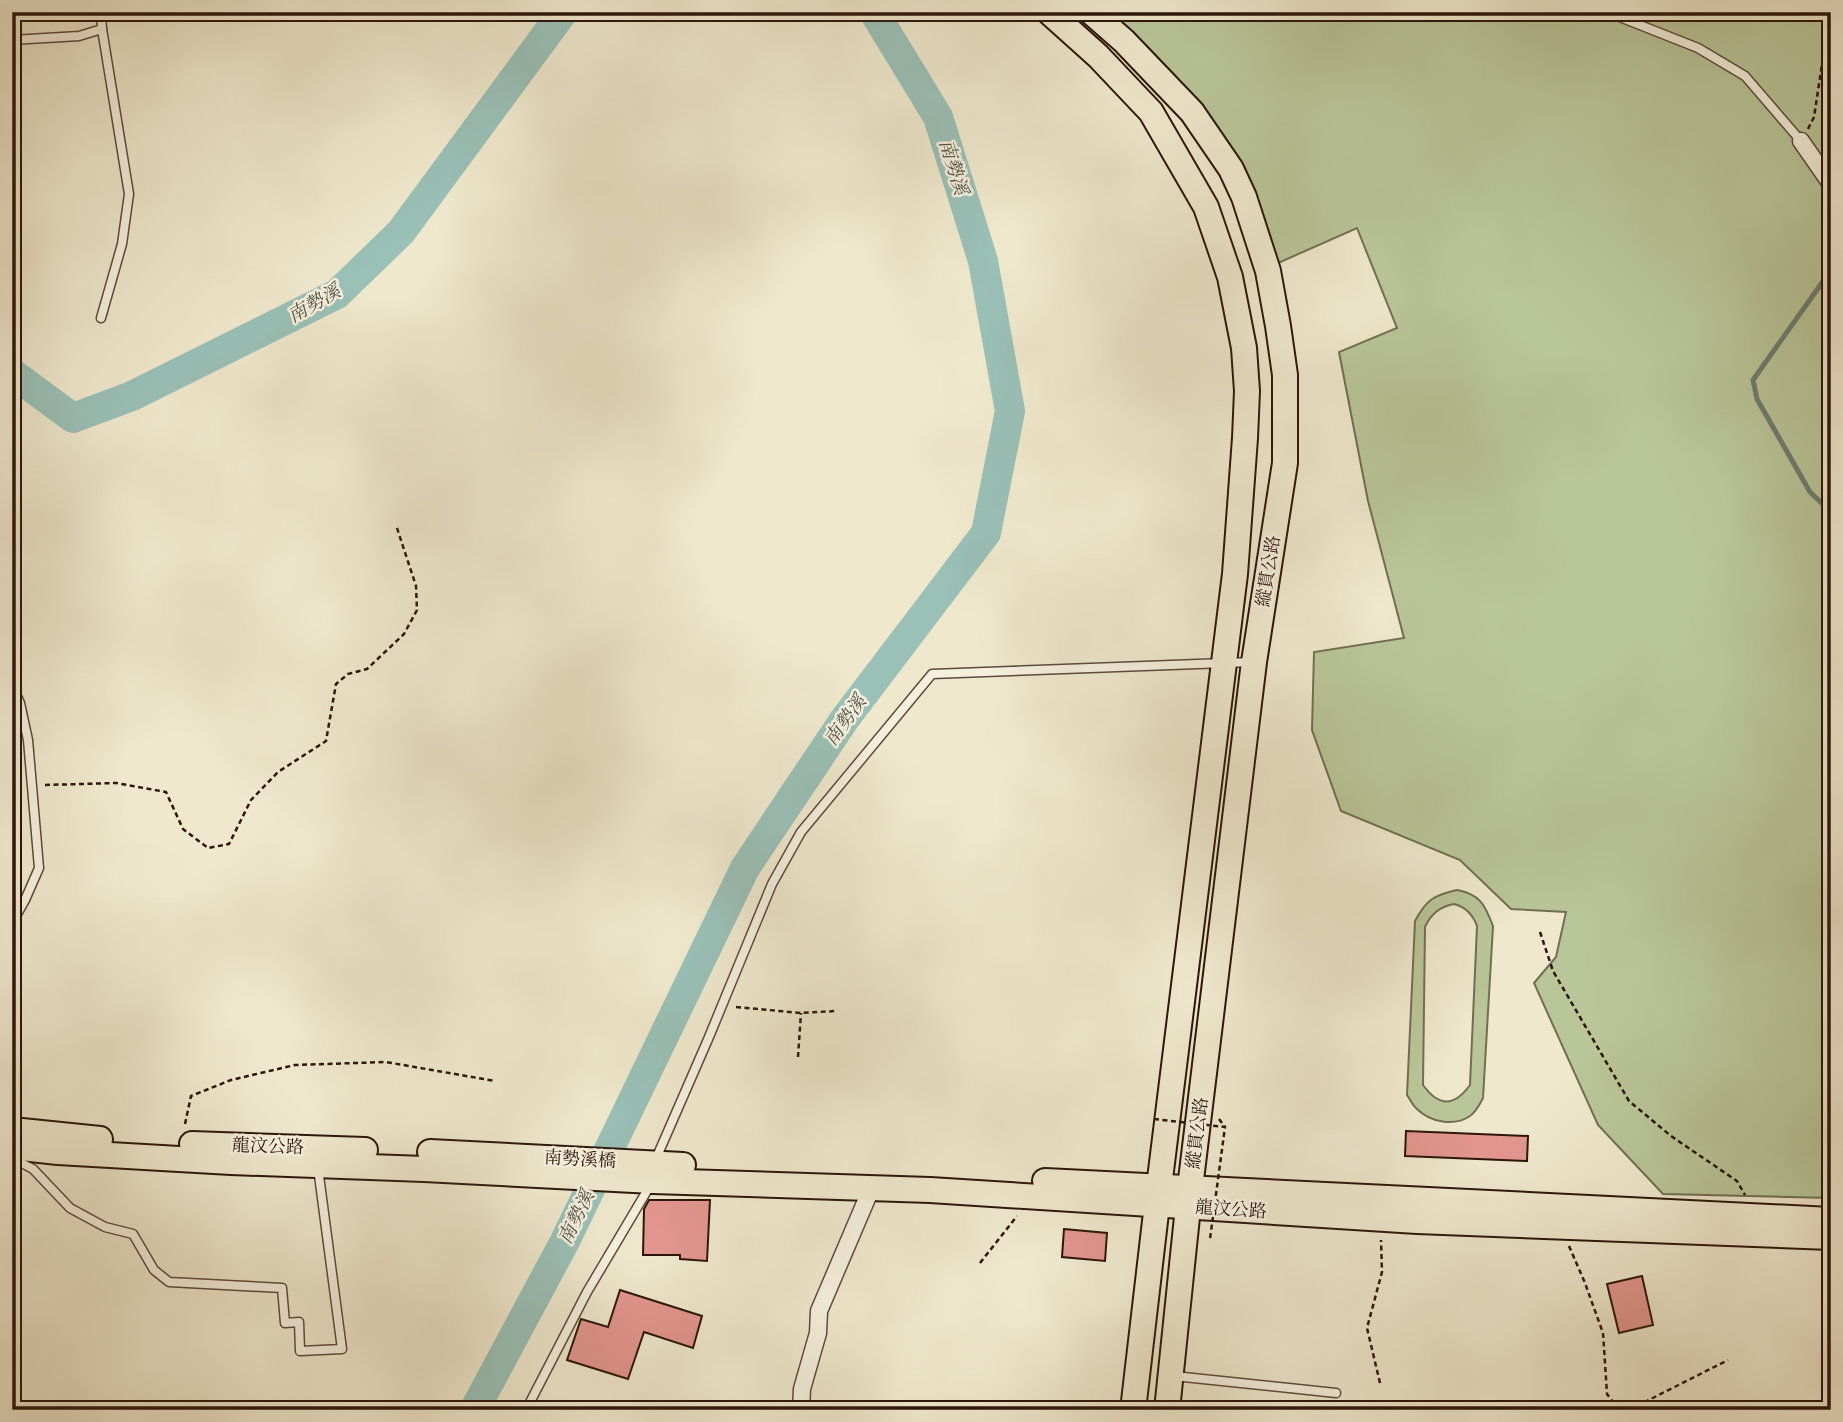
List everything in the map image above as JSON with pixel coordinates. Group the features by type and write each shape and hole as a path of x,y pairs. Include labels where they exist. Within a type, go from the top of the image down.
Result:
{"main road":[{"name":"縱貫公路","path":"1049,12 1098,56 1151,112 1206,207 1230,277 1244,348 1247,391 1235,574 1133,1410"},
{"name":"縱貫公路","path":"1091,12 1124,41 1192,112 1231,169 1244,197 1268,271 1285,375 1285,463 1254,662 1189,1197 1167,1410"},
{"name":"龍汶公路","path":"12,1130 318,1156 523,1165"},
{"name":"龍汶公路","path":"12,1147 148,1158 318,1156"},
{"name":"南勢溪橋","path":"523,1165 643,1172"},
{"name":"龍汶公路","path":"643,1172 930,1182 1158,1196 1831,1220"},
{"name":"龍汶公路","path":"643,1172 871,1189 930,1182"},
{"name":"龍汶公路","path":"998,1187 1024,1197 1158,1196"},
{"name":"龍汶公路","path":"1189,1197 1380,1219 1831,1237"}],"street":[{"path":"1801,141 1831,184"},
{"path":"802,1410 802,1389 818,1333 819,1311 871,1189"}],"lane":[{"path":"101,12 129,194 122,244 101,318"},
{"path":"1607,12 1698,48 1745,76 1801,141"},
{"path":"12,40 79,36 102,29"},
{"path":"526,1410 587,1292 722,1006 772,884 801,832 932,674 1254,662"},
{"path":"12,685 20,703 28,740 39,868 12,923"},
{"path":"12,1158 33,1169 70,1208 105,1227 133,1234 154,1270 169,1282 282,1287 285,1323 299,1322 300,1351 342,1349 318,1156"},
{"path":"1171,1376 1336,1393"}],"path":[{"path":"1801,141 1814,117 1830,12"},
{"path":"33,786 116,783 166,792 183,829 208,848 229,844 251,800 278,772 326,741 336,684 348,674 367,669 404,634 417,610 416,586 396,525"},
{"path":"1540,932 1553,971 1629,1101 1671,1136 1737,1181 1758,1217"},
{"path":"722,1006 801,1013 836,1011"},
{"path":"798,1057 801,1013"},
{"path":"181,1143 191,1096 231,1080 295,1065 386,1062 495,1081"},
{"path":"1154,1119 1225,1128 1210,1239"},
{"path":"980,1262 1025,1205 1024,1197"},
{"path":"1380,1219 1382,1272 1367,1328 1380,1383"},
{"path":"1561,1227 1585,1283 1602,1333 1607,1394 1619,1410"},
{"path":"1629,1410 1728,1360"}],"green space":[{"path":"1090,12 1831,12 1831,1198 1663,1194 1598,1125 1534,983 1556,957 1566,912 1511,909 1460,860 1341,811 1312,730 1314,652 1404,638 1368,501 1339,352 1397,328 1357,228 1269,267 1209,143"},
{"path":"1457,890 1471,894 1484,906 1493,926 1483,1098 1470,1116 1450,1122 1435,1120 1422,1113 1407,1095 1415,921 1427,903","holes":["1454,904 1468,912 1477,926 1470,1085 1458,1097 1446,1102 1435,1097 1423,1085 1425,927 1440,909"]}],"building":[{"path":"1406,1131 1528,1136 1527,1161 1405,1156"},
{"path":"649,1200 710,1200 707,1261 680,1259 680,1255 643,1255 644,1209"},
{"path":"1064,1229 1107,1233 1105,1261 1062,1257"},
{"path":"1642,1276 1653,1325 1619,1333 1607,1284"},
{"path":"620,1290 702,1316 693,1348 644,1332 628,1379 567,1360 581,1319 608,1327"}],"waterway":[{"name":"南勢溪","path":"12,373 73,418 132,396 337,294 401,232 563,12"},
{"name":"南勢溪","path":"476,1410 565,1241 745,868 844,720 986,533 1010,411 983,261 938,117 874,12"},
{"path":"1831,270 1753,380 1757,399 1810,492 1831,512"}]}
